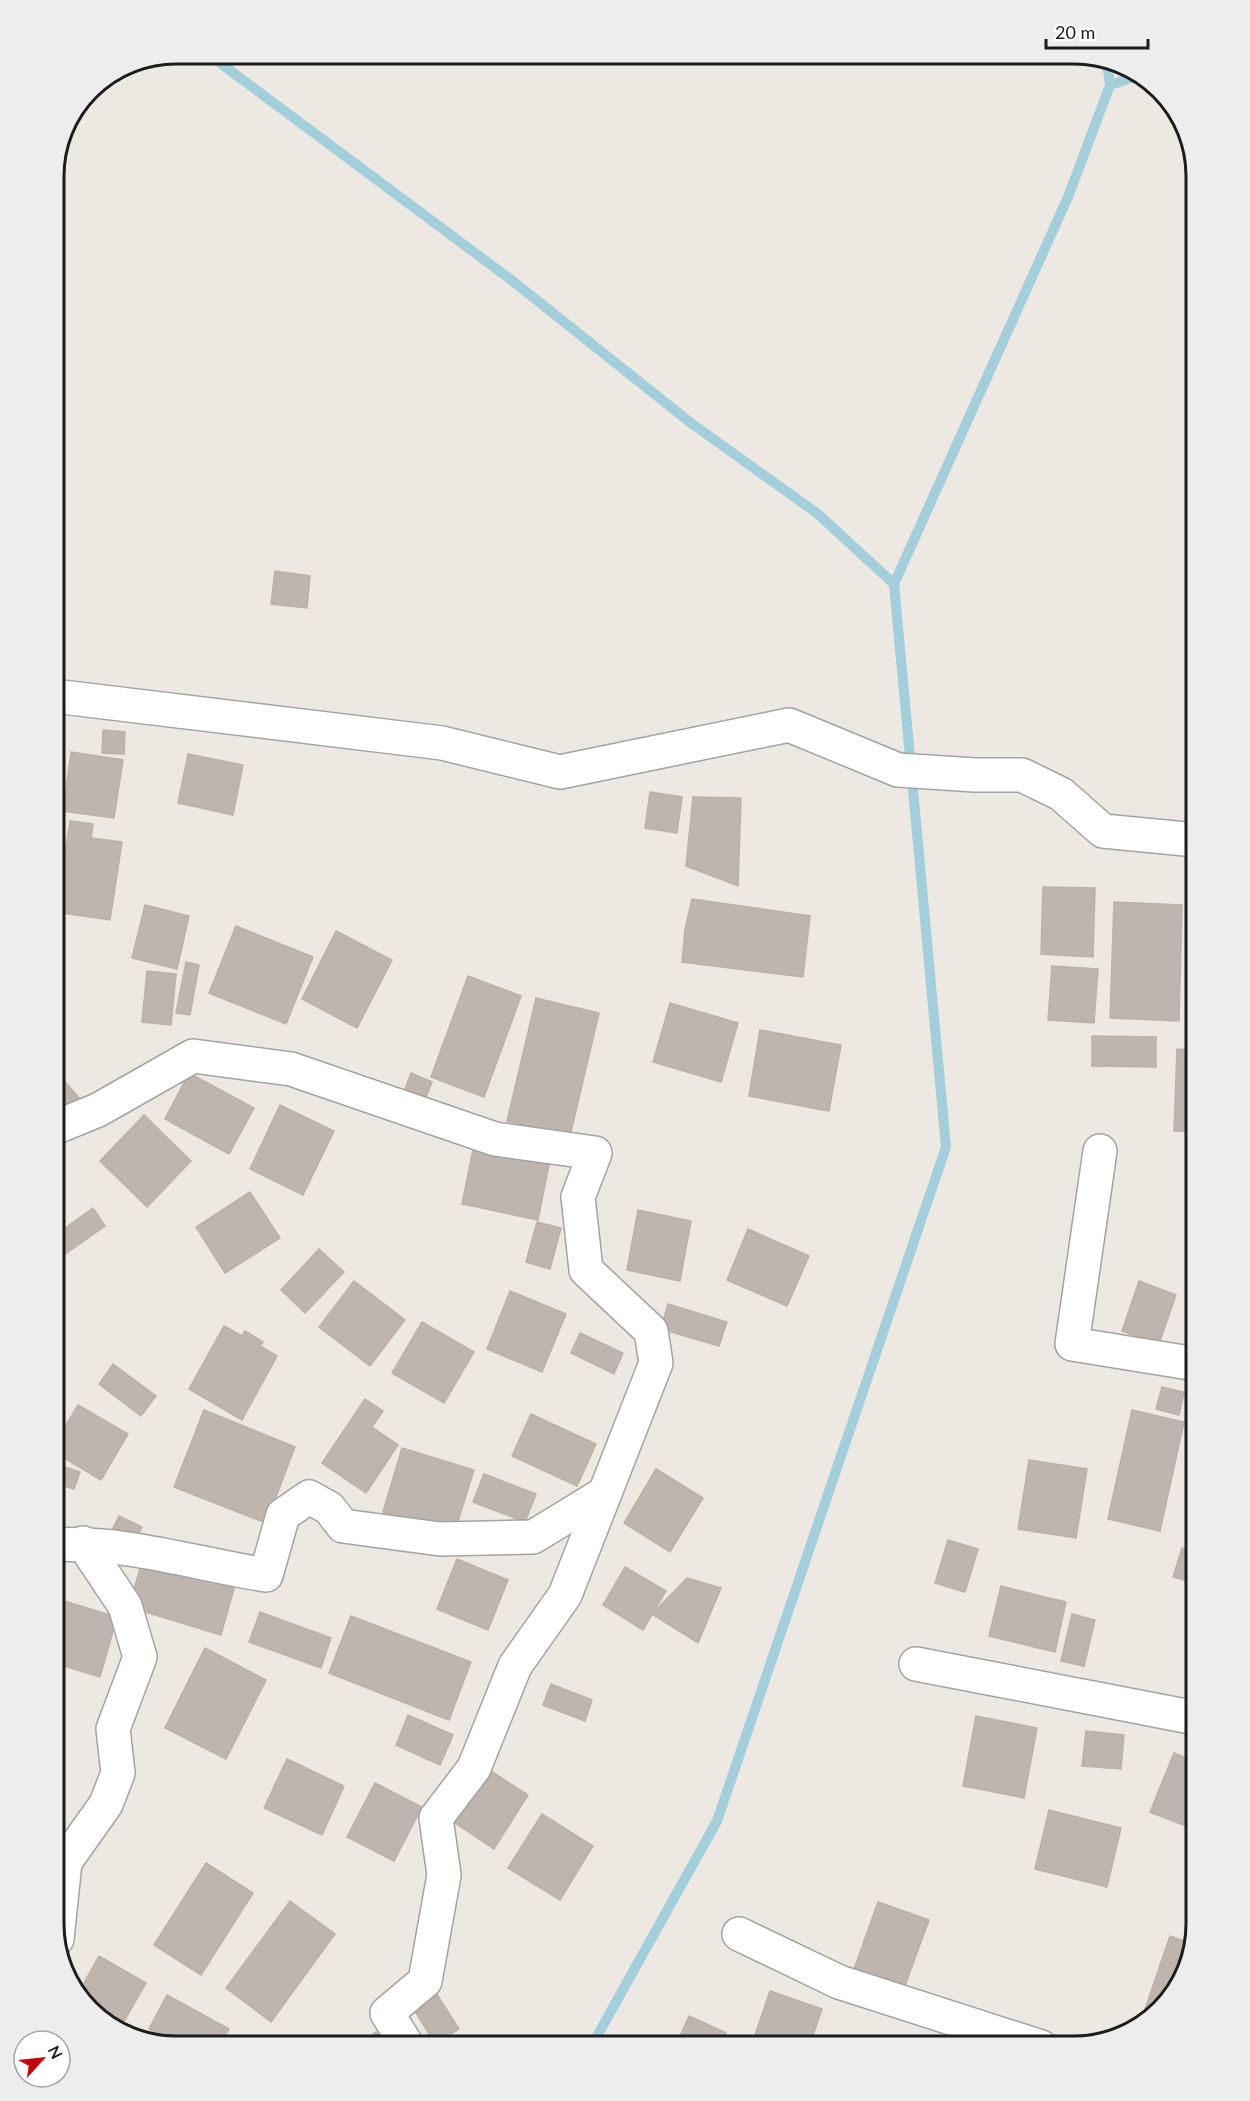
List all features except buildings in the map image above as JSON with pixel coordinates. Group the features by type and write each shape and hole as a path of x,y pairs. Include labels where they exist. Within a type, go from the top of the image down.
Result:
{"street":[{"path":"65,697 442,743 560,772 789,725 898,770 1022,775 1060,794 1103,831 1186,839"},
{"path":"64,1124 99,1110 193,1056 291,1069 495,1139 595,1152 578,1197 586,1270 651,1331 656,1363 565,1595 515,1666 474,1768 436,1818 444,1875 425,1981 387,2013 401,2036"},
{"path":"1100,1151 1072,1344 1186,1362"},
{"path":"68,1544 159,1553 212,1566 267,1575 283,1515 309,1497 328,1508 343,1526 440,1539 532,1537 605,1494"},
{"path":"64,1871 65,1862 106,1804 118,1773 113,1729 140,1658 125,1606 68,1544"},
{"path":"916,1664 1186,1716"},
{"path":"739,1934 840,1982 1007,2036"}],"waterway":[{"path":"223,65 510,279 691,423 818,514 894,584"},
{"path":"1108,70 1110,85"},
{"path":"597,2036 717,1821 946,1147 894,584 1068,197 1110,85 1129,79"}]}
